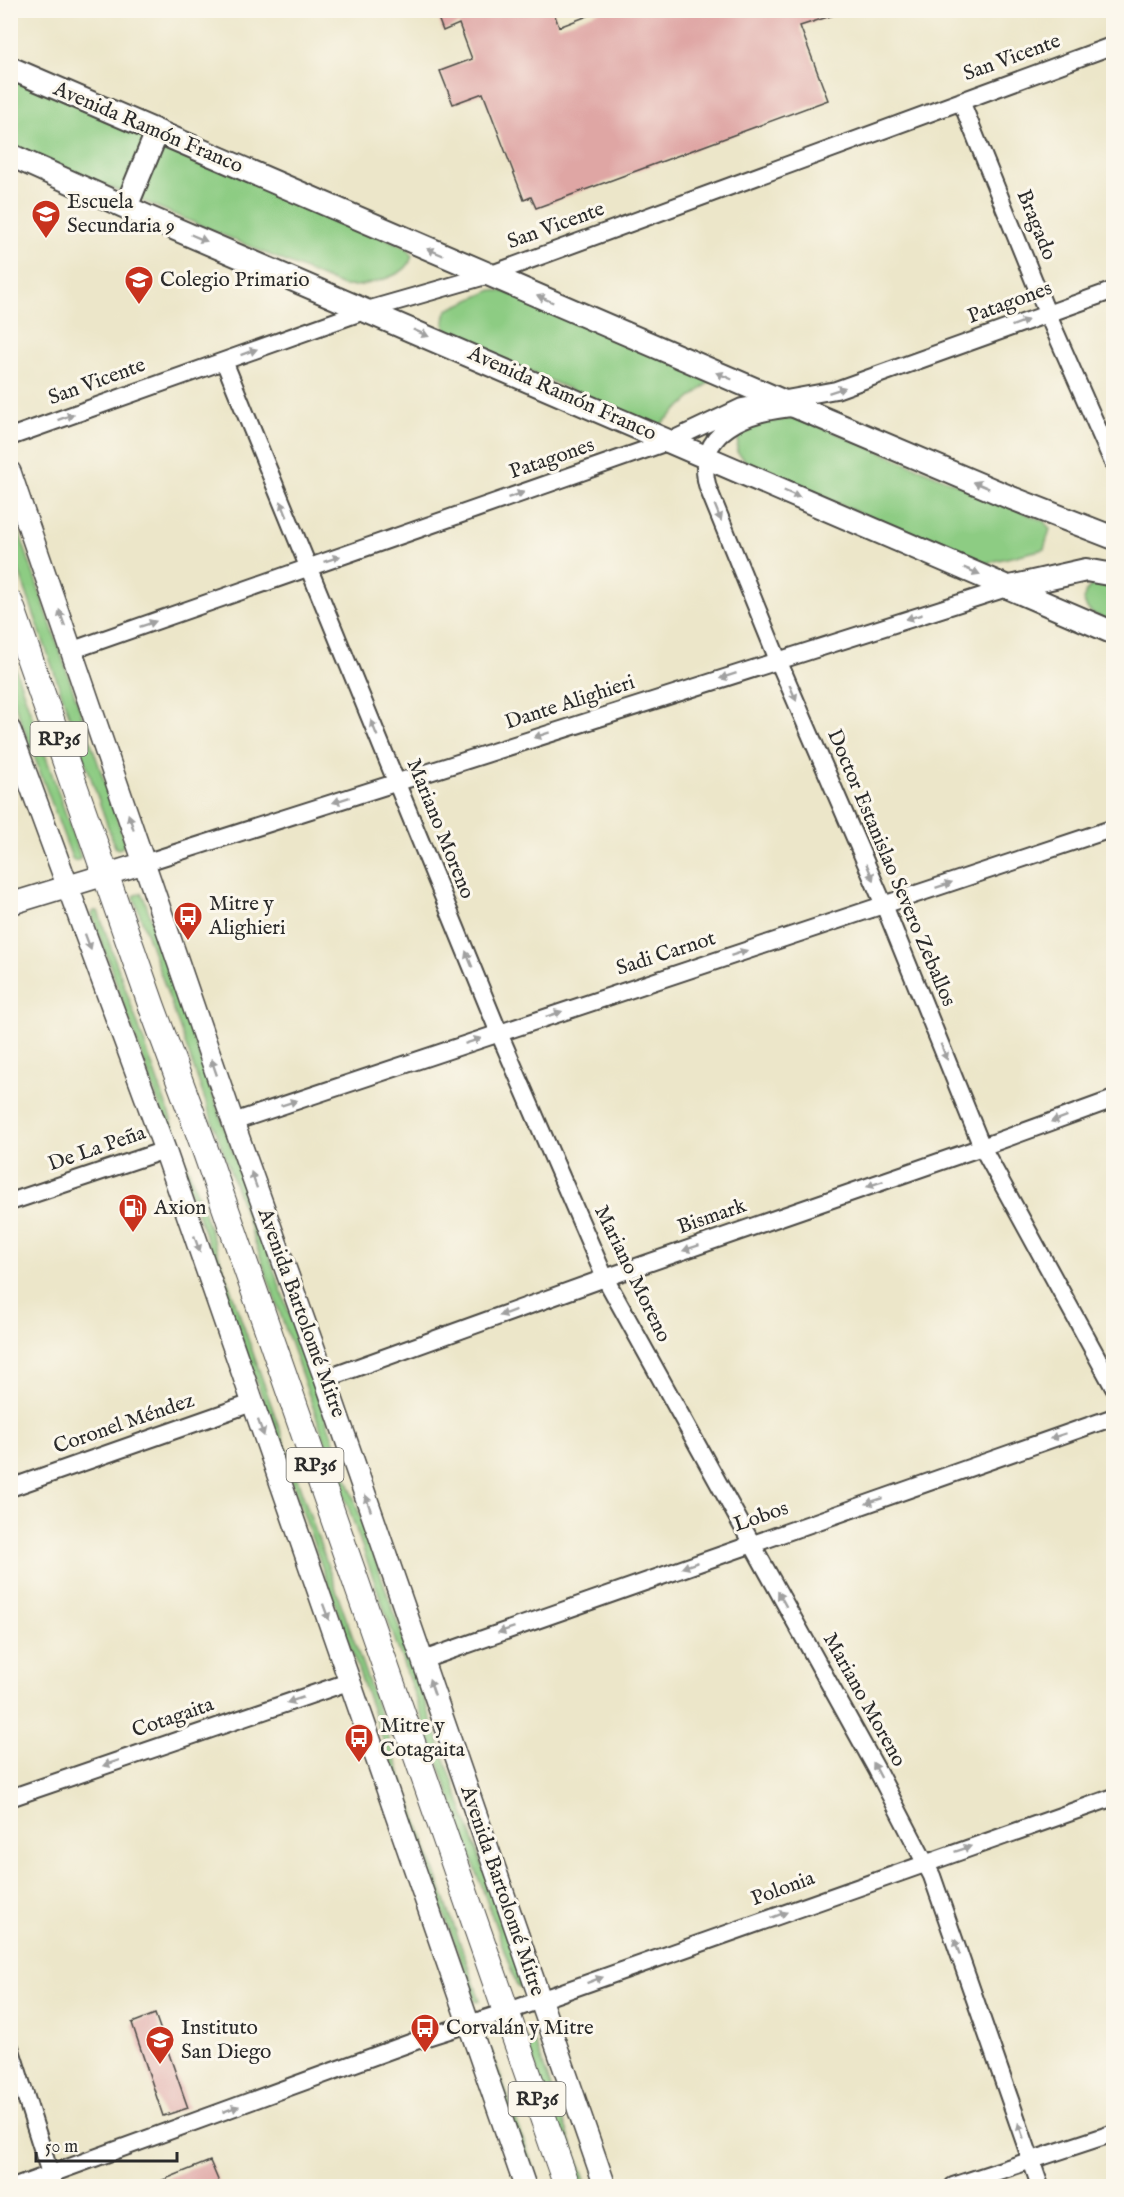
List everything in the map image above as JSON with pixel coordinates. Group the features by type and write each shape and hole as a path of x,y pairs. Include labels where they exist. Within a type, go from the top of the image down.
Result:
{"main road":[{"name":"Avenida Ramón Franco","path":"10,68 790,404 1009,497 1113,538"},
{"path":"126,207 157,132"},
{"name":"Avenida Ramón Franco","path":"10,155 1113,633"},
{"path":"1009,497 1113,554"},
{"path":"1010,587 1086,570 1113,575"},
{"name":"Avenida Bartolomé Mitre","path":"10,603 152,1007 202,1141 567,2187"}],"street":[{"name":"San Vicente","path":"10,437 367,310 489,275 1113,45"},
{"name":"Bragado","path":"961,101 1047,313 1113,465"},
{"name":"Patagones","path":"73,650 670,441 742,407 790,404 836,390 1113,290"},
{"name":"Mariano Moreno","path":"224,361 499,1033 604,1278 926,1862 1040,2187"},
{"path":"705,457 717,436 740,421 790,404"},
{"name":"Doctor Estanislao Severo Zeballos","path":"705,457 705,477 708,488 778,660 884,905 982,1147 1113,1388"},
{"name":"Avenida Bartolomé Mitre","path":"10,472 73,650 233,1122 325,1379 605,2187"},
{"name":"Dante Alighieri","path":"144,863 1010,587"},
{"path":"10,729 165,1150 525,2187"},
{"name":"Sadi Carnot","path":"233,1122 1113,828"},
{"path":"10,904 144,863"},
{"name":"Bismark","path":"325,1379 604,1278 982,1147 1113,1098"},
{"name":"De La Peña","path":"10,1202 165,1150"},
{"name":"Coronel Méndez","path":"10,1488 252,1403"},
{"name":"Lobos","path":"423,1660 1113,1417"},
{"name":"Cotagaita","path":"10,1798 351,1681"},
{"name":"Polonia","path":"18,2187 53,2181 421,2039 506,2013 1113,1797"},
{"path":"10,2047 53,2181"},
{"path":"953,2187 1113,2133"}],"green space":[{"path":"10,75 408,248 412,256 409,263 403,270 387,278 368,284 343,286 11,145"},
{"path":"492,290 506,292 714,378 661,424 652,425 450,337 444,324 447,310"},
{"path":"792,418 803,419 1044,521 1050,529 1044,549 982,564 971,562 750,465 737,452 739,431 748,425"},
{"path":"10,505 125,842 123,847 118,849 115,847 11,548"},
{"path":"1096,583 1113,584 1113,622 1094,614 1084,602 1085,593"},
{"path":"11,656 81,858 78,860 74,861 72,858 11,694"},
{"path":"141,893 523,1982 522,1986 519,1987 516,1984 134,898 135,895"},
{"path":"98,911 480,2000 478,2002 475,2001 92,914"},
{"path":"533,2037 587,2186 579,2186 526,2041"},
{"path":"491,2050 540,2186 531,2186 483,2053"}],"building":[{"path":"435,10 553,10 559,27 603,10 836,10 837,14 800,26 828,100 536,208 531,197 524,200 483,93 453,104 440,71 472,59 459,24 443,31"},
{"name":"Instituto San Diego","path":"155,2014 188,2108 163,2116 132,2023"},
{"path":"210,2161 221,2187 148,2187 148,2186"}],"place":[{"name":"Escuela Secundaria 9","path":"46,240"},
{"name":"Colegio Primario","path":"139,306"},
{"name":"Mitre y Alighieri","path":"188,942"},
{"name":"Axion","path":"133,1234"},
{"name":"Mitre y Cotagaita","path":"359,1764"},
{"name":"Corvalán y Mitre","path":"425,2054"},
{"name":"Instituto San Diego","path":"160,2066"}]}
